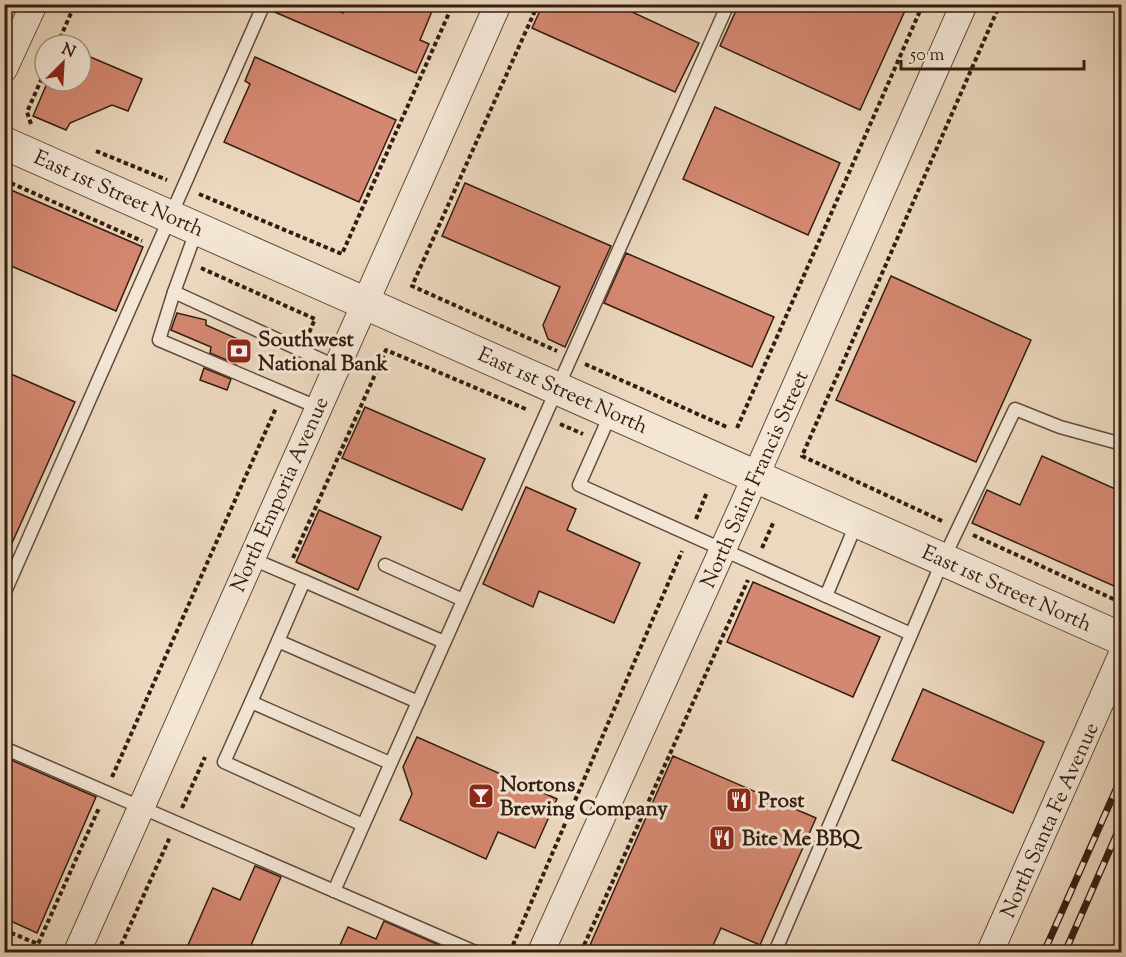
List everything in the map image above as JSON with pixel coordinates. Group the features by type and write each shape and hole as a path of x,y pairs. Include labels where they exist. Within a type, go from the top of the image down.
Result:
{"street":[{"path":"4,69 34,4"},
{"name":"North Emporia Avenue","path":"77,952 364,301 498,4"},
{"name":"North Saint Francis Street","path":"541,952 723,550 964,4"},
{"name":"East 1st Street North","path":"4,143 1122,639"},
{"name":"North Santa Fe Avenue","path":"990,952 1122,654"}],"lane":[{"path":"4,594 184,222 264,4"},
{"path":"334,891 728,4"},
{"path":"184,222 174,292 159,340 318,407"},
{"path":"174,292 336,366"},
{"path":"775,952 943,560 1015,410 1060,427 1122,444"},
{"path":"612,412 579,485 912,634"},
{"path":"826,596 857,521"},
{"path":"250,558 444,642"},
{"path":"385,565 463,600"},
{"path":"304,581 224,762 363,825"},
{"path":"278,641 418,702"},
{"path":"251,702 390,763"},
{"path":"4,748 475,952"}],"path":[{"path":"62,33 75,4"},
{"path":"342,254 453,4"},
{"path":"412,286 538,4"},
{"path":"737,428 923,4"},
{"path":"802,456 1000,4"},
{"path":"27,112 36,93"},
{"path":"302,350 315,319"},
{"path":"287,573 386,350 599,440"},
{"path":"4,930 38,944 283,392"},
{"path":"510,952 707,492"},
{"path":"581,952 774,521"},
{"path":"118,952 210,746"}],"building":[{"path":"272,4 323,4 343,13 347,4 435,4 420,40 429,44 416,73 270,10"},
{"path":"543,4 615,4 699,43 675,92 532,28"},
{"path":"739,4 908,4 860,110 720,46"},
{"path":"255,57 396,120 359,202 224,142 250,84 245,81"},
{"path":"93,58 142,79 128,111 112,105 70,123 66,130 33,116 43,93 93,93"},
{"path":"715,107 840,163 808,235 683,179"},
{"path":"465,183 611,246 565,347 548,339 543,325 560,287 442,236"},
{"path":"4,187 143,247 116,311 4,263"},
{"path":"626,253 774,317 752,367 604,303"},
{"path":"891,276 1031,340 976,462 836,400"},
{"name":"Southwest National Bank","path":"177,313 206,320 206,325 240,340 239,342 243,345 236,364 210,353 211,347 171,330"},
{"path":"204,368 231,379 227,390 200,380"},
{"path":"4,371 75,402 4,561"},
{"path":"365,407 485,459 462,510 342,458"},
{"path":"1042,456 1122,492 1122,568 1114,586 972,523 987,490 1020,505"},
{"path":"526,487 576,509 567,530 640,563 614,623 539,591 533,607 483,584"},
{"path":"319,510 381,537 358,590 296,562"},
{"path":"753,582 880,637 853,697 727,642"},
{"path":"923,689 1044,742 1013,813 892,760"},
{"name":"Nortons Brewing Company","path":"417,737 557,799 535,848 498,832 486,859 400,820 412,794 403,767"},
{"path":"673,756 816,818 760,945 721,928 710,952 587,952"},
{"path":"4,757 96,797 37,933 4,918"},
{"path":"255,866 281,877 248,952 185,952 213,888 240,900"},
{"path":"384,921 455,952 337,952 348,927 376,939"}],"railway":[{"path":"1044,952 1122,776"},
{"path":"1065,952 1122,822"}],"place":[{"name":"Southwest National Bank","path":"239,351"},
{"name":"Nortons Brewing Company","path":"481,796"},
{"name":"Prost","path":"739,800"},
{"name":"Bite Me BBQ","path":"722,838"}]}
